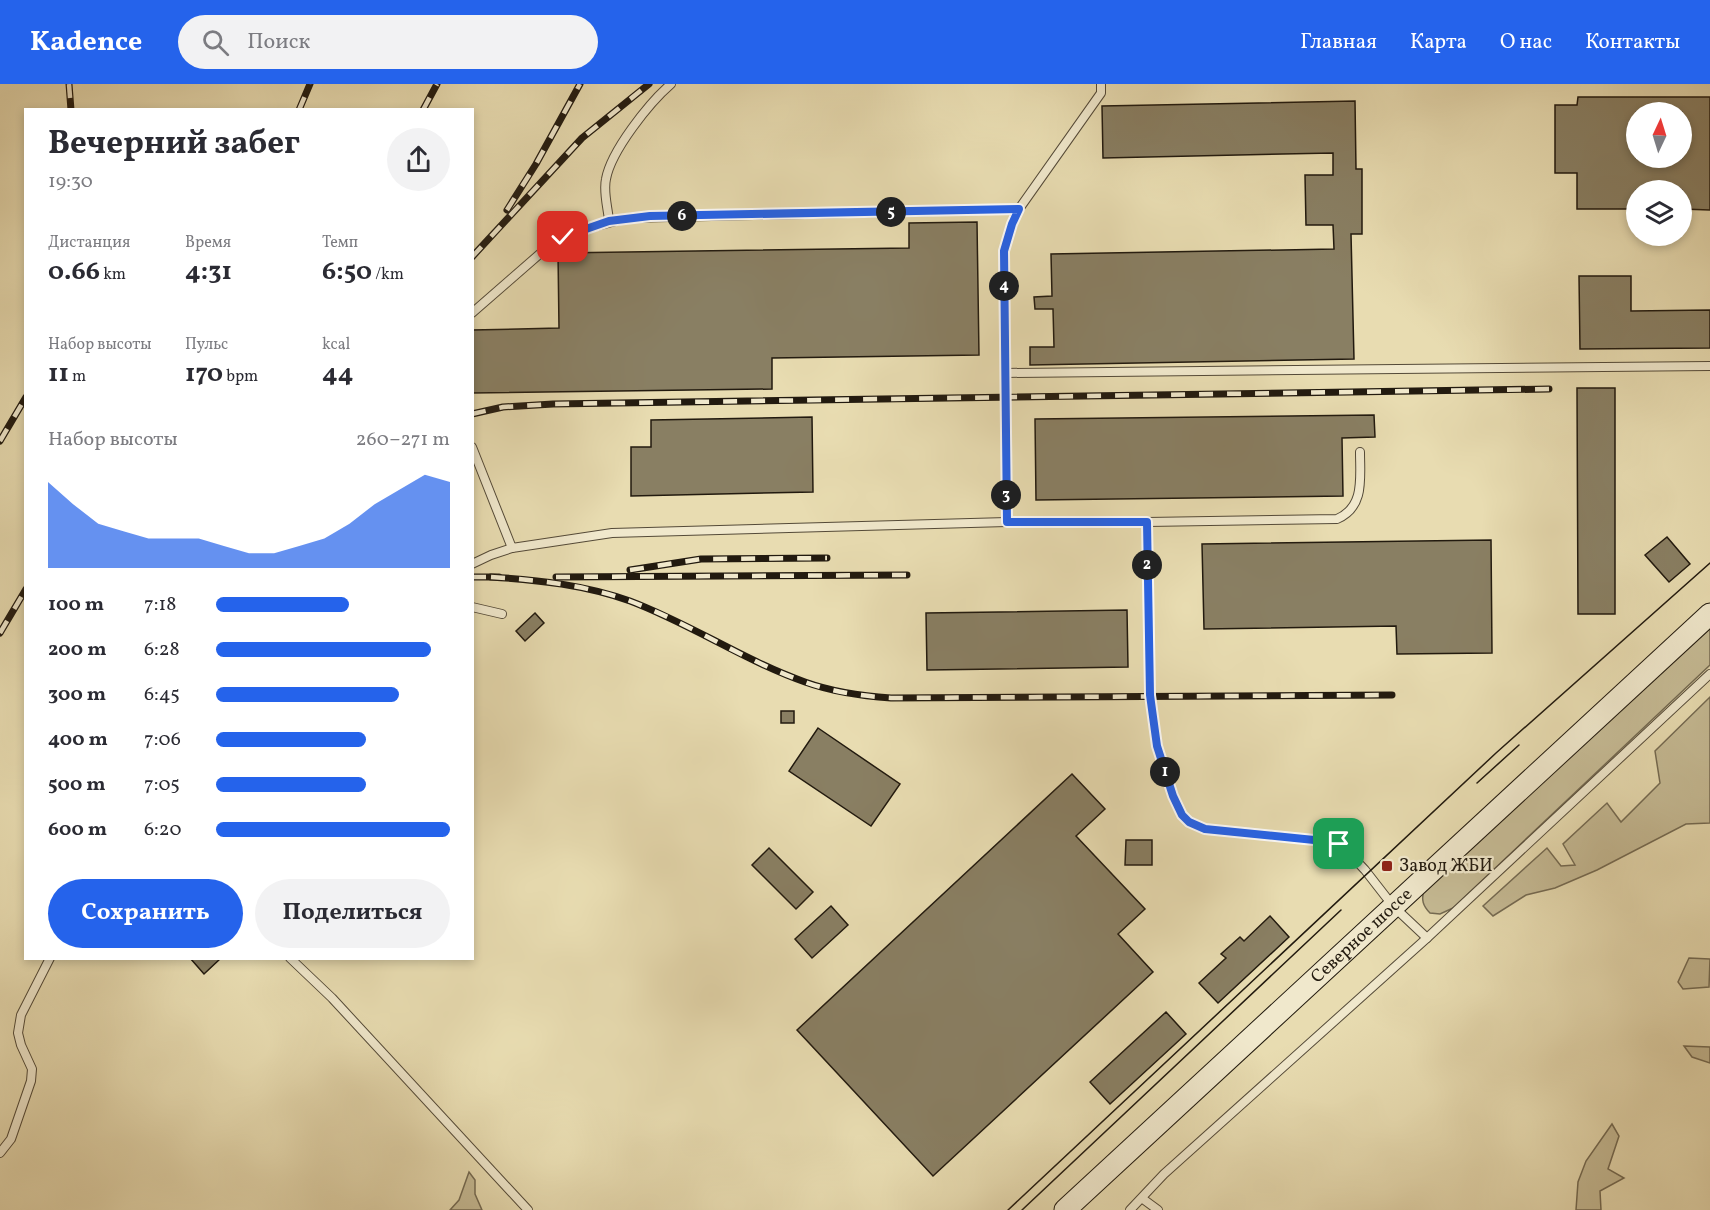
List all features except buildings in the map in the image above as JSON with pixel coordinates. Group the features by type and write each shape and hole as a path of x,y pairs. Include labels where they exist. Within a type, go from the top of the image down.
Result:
{"main road":[{"name":"Северное шоссе","path":"1065,1210 1710,614"}],"lane":[{"path":"609,221 605,188 609,170 637,122 654,99 671,84"},
{"path":"1007,522 1004,251 1019,209 1101,93 1101,84"},
{"path":"474,311 550,244 578,231 609,221 650,216 1019,209"},
{"path":"1005,373 1710,366"},
{"path":"474,452 512,548"},
{"path":"474,563 512,548 612,533 1007,522 1337,519 1352,510 1357,501 1360,491 1360,452"},
{"path":"1147,522 1150,695 1162,765 1182,815 1189,822 1205,829 1339,844 1365,870 1394,906 1427,938"},
{"path":"474,607 502,614"},
{"path":"1130,1210 1164,1174 1427,938 1710,674"},
{"path":"0,1153 11,1139 31,1081 32,1069 18,1033 21,1015 49,960"},
{"path":"292,960 332,998 528,1210"},
{"path":"1143,1198 1158,1210"}],"shaded area":[{"path":"1710,625 1710,665 1453,908 1440,914 1430,913 1423,903 1424,890"},
{"path":"1710,697 1710,823 1686,824 1597,870 1555,888 1526,895 1493,916 1483,906 1547,848 1561,866 1575,865 1563,844 1607,803 1621,822 1660,783 1655,751"},
{"path":"1689,958 1710,959 1709,987 1683,989 1678,982"},
{"path":"1684,1046 1710,1047 1710,1063 1692,1057"},
{"path":"1612,1124 1619,1136 1608,1169 1624,1178 1600,1191 1601,1210 1576,1210 1578,1182 1586,1161"},
{"path":"469,1172 475,1180 475,1194 482,1210 450,1210 459,1200"}],"tram line":[{"path":"1008,1210 1496,753 1710,563"},
{"path":"1477,783 1519,745"},
{"path":"1022,1210 1341,910"}],"railway":[{"path":"69,84 71,108"},
{"path":"300,108 310,84"},
{"path":"424,108 437,84"},
{"path":"507,210 536,164 580,84"},
{"path":"474,255 582,138 649,84"},
{"path":"474,414 503,407 553,404 1549,389"},
{"path":"0,441 24,400"},
{"path":"630,570 701,559 827,558"},
{"path":"556,577 907,575"},
{"path":"474,577 499,577"},
{"path":"491,577 562,584 613,595 675,620 783,673 816,685 858,695 891,698 1392,695"},
{"path":"0,633 24,592"}],"place":[{"name":"Завод ЖБИ","path":"1387,866"}],"route":[{"path":"563,237 609,221 650,216 1019,209 1007,237 1004,251 1007,522 1147,522 1150,695 1162,765 1182,815 1189,822 1205,829 1339,844"}]}
